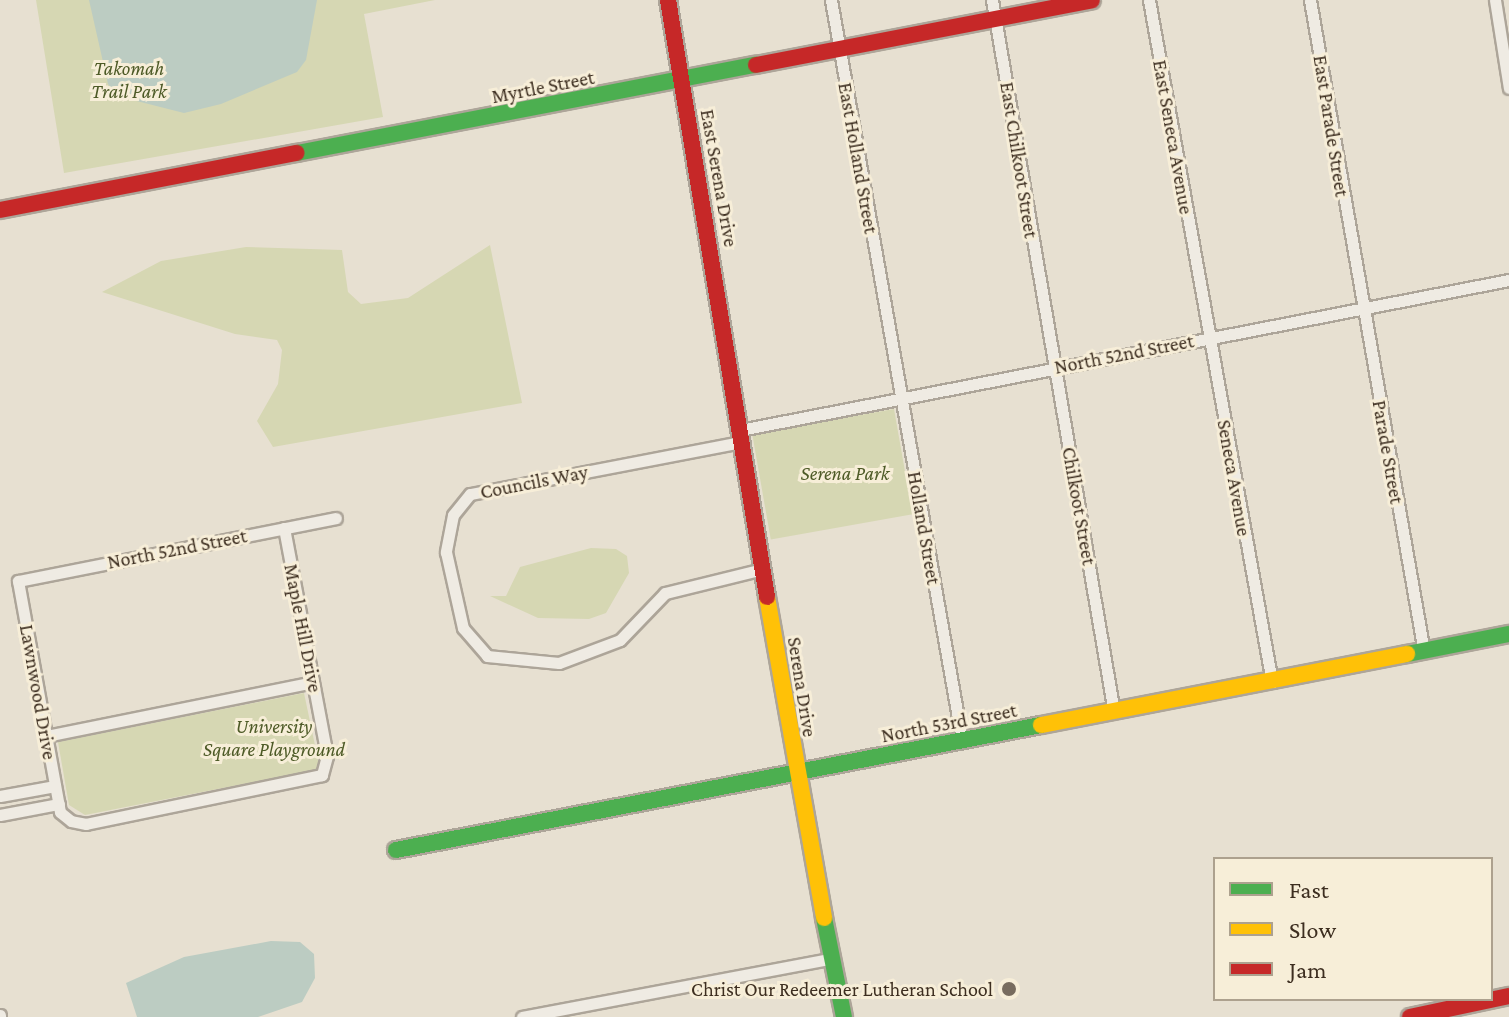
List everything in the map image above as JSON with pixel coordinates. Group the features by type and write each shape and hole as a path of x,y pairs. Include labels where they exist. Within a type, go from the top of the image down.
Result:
{"street":[{"name":"East Serena Drive","path":"668,0 730,362"},
{"name":"East Holland Street","path":"831,0 886,316"},
{"name":"East Chilkoot Street","path":"992,0 1042,300"},
{"name":"Myrtle Street","path":"0,210 1092,0"},
{"name":"East Seneca Avenue","path":"1149,0 1197,275"},
{"name":"East Parade Street","path":"1310,0 1351,252"},
{"path":"1495,0 1509,88"},
{"name":"Parade Street","path":"1351,252 1424,652"},
{"name":"Seneca Avenue","path":"1197,275 1272,682"},
{"name":"North 52nd Street","path":"741,436 900,397 1509,280"},
{"name":"Chilkoot Street","path":"1042,300 1114,712"},
{"name":"Holland Street","path":"886,316 962,740"},
{"name":"Serena Drive","path":"730,362 796,774 844,1017"},
{"name":"Councils Way","path":"741,436 470,494 453,515 446,552 463,628 487,656 559,663 620,640 665,593 763,569"},
{"name":"North 52nd Street","path":"18,581 336,518"},
{"name":"Maple Hill Drive","path":"59,804 71,821 86,824 322,775 327,756 284,528"},
{"name":"Lawnwood Drive","path":"18,581 59,804"},
{"name":"North 53rd Street","path":"396,850 1509,634"},
{"path":"46,736 313,682"},
{"path":"0,796 55,786"},
{"path":"0,815 59,804"},
{"path":"522,1017 833,958"},
{"path":"1410,1017 1477,1010 1509,996"}],"green space":[{"name":"Takomah Trail Park","path":"36,0 435,0 364,14 383,117 64,173"},
{"path":"490,245 522,403 273,447 257,421 278,384 282,350 277,340 235,334 102,292 161,261 246,247 342,250 348,292 361,304 408,298"},
{"name":"Serena Park","path":"894,409 913,514 771,539 752,434"},
{"path":"591,548 616,549 627,556 629,573 606,613 589,619 538,618 490,596 506,596 520,567"},
{"name":"University Square Playground","path":"304,693 320,769 85,815 69,805 58,742"}],"shaded area":[{"path":"89,0 317,0 306,60 297,72 221,104 184,113 117,96 108,84"},
{"path":"271,941 300,942 314,954 315,978 302,1002 258,1017 137,1017 126,983 184,957"}],"traffic: fast":[{"path":"297,153 756,65"},
{"path":"1407,654 1509,634"},
{"path":"396,850 1041,725"},
{"path":"824,918 844,1017"}],"traffic: slow":[{"path":"767,597 824,918"},
{"path":"1041,725 1407,654"}],"traffic: jam":[{"path":"668,0 767,597"},
{"path":"756,65 1092,0"},
{"path":"0,210 297,153"},
{"path":"1493,999 1509,996"},
{"path":"1410,1017 1485,1001"}],"place":[{"name":"Christ Our Redeemer Lutheran School","path":"1009,989"}]}
